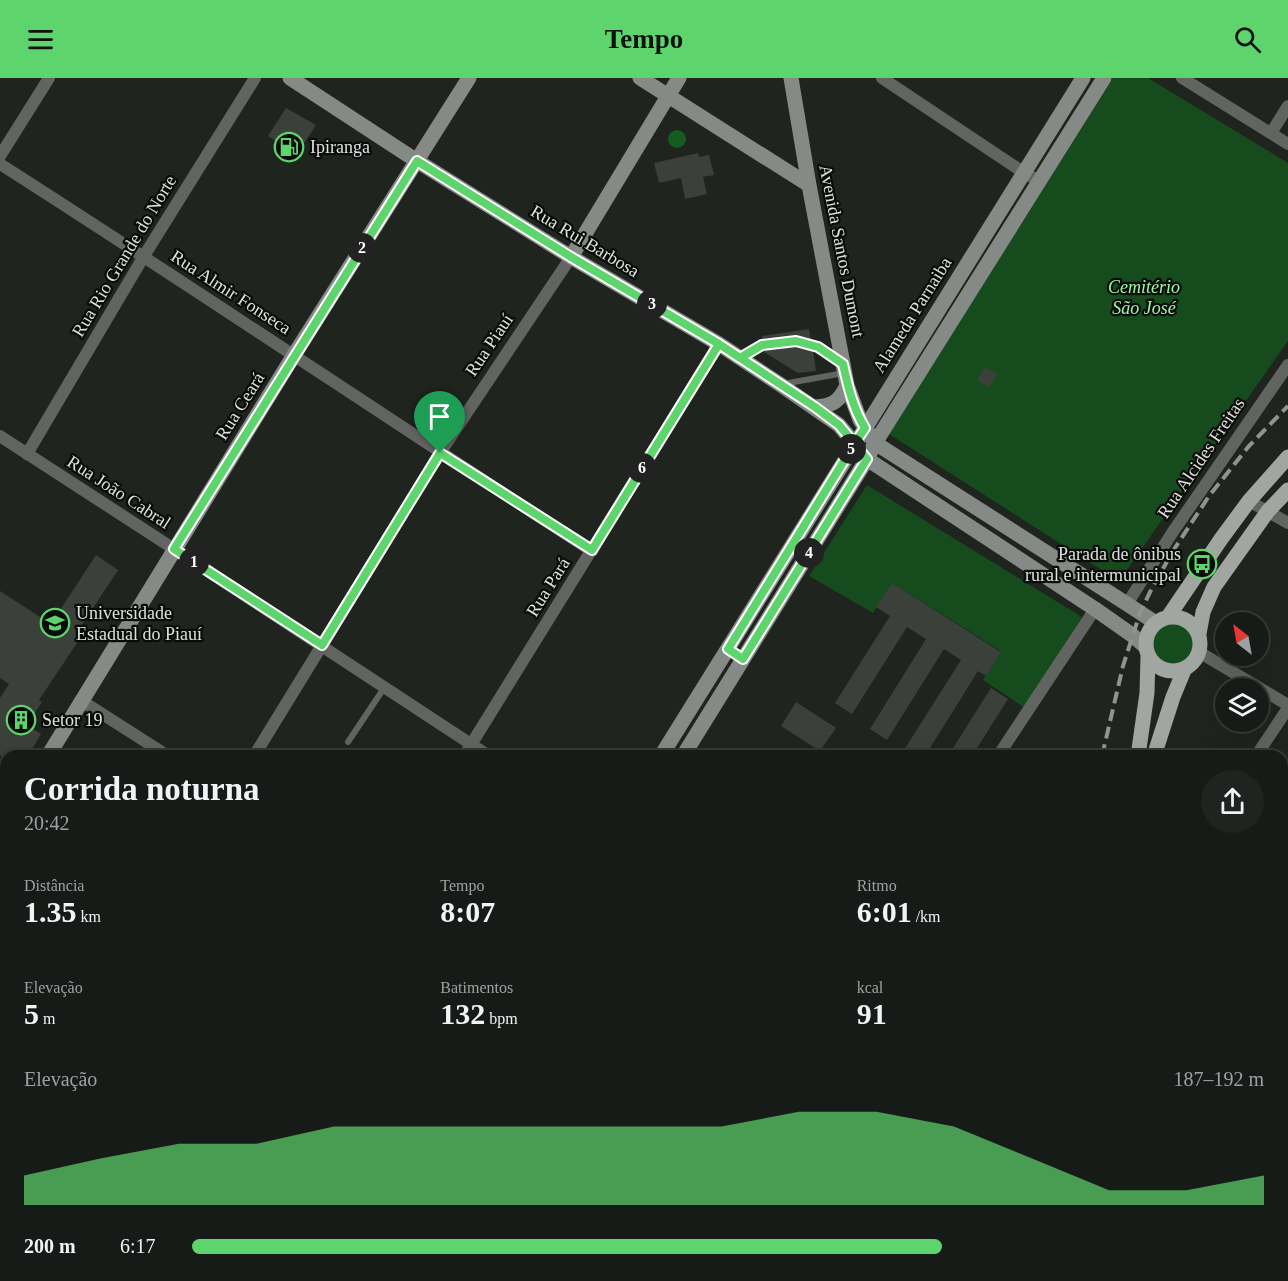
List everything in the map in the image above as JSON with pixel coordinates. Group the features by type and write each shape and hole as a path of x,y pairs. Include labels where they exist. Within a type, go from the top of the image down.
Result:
{"main road":[{"name":"Rua Rui Barbosa","path":"290,78 417,161 571,257 719,344 815,407 839,425 867,459"},
{"name":"Rua Ceará","path":"52,750 294,355 469,78"},
{"path":"640,78 809,185"},
{"name":"Rua Piauí","path":"571,257 680,78"},
{"name":"Avenida Santos Dumont","path":"791,78 845,374 854,406 875,443"},
{"name":"Alameda Parnaiba","path":"665,750 1083,78"},
{"name":"Alameda Parnaiba","path":"687,750 875,443 1104,78"},
{"path":"815,407 826,406 841,396 845,374"},
{"path":"875,443 1127,604 1162,620 1177,617 1186,620 1199,634"},
{"path":"1139,750 1147,693 1146,638 1150,630 1162,620 1249,501 1288,457"},
{"path":"867,459 1132,635 1147,651 1153,663 1168,671 1177,671 1193,662 1199,652 1203,612 1214,587 1268,511 1288,490"},
{"path":"1013,556 1023,538"},
{"path":"728,649 743,659"},
{"path":"1157,750 1173,697 1185,668"}],"street":[{"path":"0,156 49,78"},
{"name":"Rua Rio Grande do Norte","path":"27,454 144,256 255,78"},
{"path":"882,78 1039,182"},
{"path":"1182,78 1288,144"},
{"path":"1271,133 1288,106"},
{"name":"Rua Almir Fonseca","path":"0,164 592,550"},
{"name":"Rua Piauí","path":"258,750 440,453 571,257"},
{"name":"Rua Pará","path":"468,750 719,344"},
{"name":"Rua Alcides Freitas","path":"1127,604 1172,533 1288,365"},
{"name":"Rua João Cabral","path":"0,436 480,750"},
{"path":"1249,501 1288,523"},
{"path":"1002,750 1095,609"},
{"path":"1199,652 1288,706 1260,750"},
{"path":"82,701 159,750"}],"lane":[{"path":"740,358 762,345 796,341 818,347 845,374"},
{"path":"781,385 845,374"},
{"path":"348,742 385,687"}],"green space":[{"name":"Cemitério São José","path":"1113,78 1148,78 1288,163 1288,341 1119,581 889,434"},
{"path":"867,485 1082,617 1025,708 983,680 1001,651 892,583 873,613 809,576"},
{"path":"1173,624 1181,625 1187,630 1192,636 1192,652 1187,658 1181,663 1173,664 1165,663 1159,658 1154,652 1153,644 1154,636 1159,630 1165,625"}],"shaded area":[{"path":"673,130 681,130 686,135 684,146 673,148 668,143 668,135"}],"building":[{"path":"286,108 316,125 297,154 268,136"},
{"path":"698,153 699,157 709,155 714,175 703,177 707,194 685,199 681,178 659,183 654,163"},
{"path":"809,329 811,340 796,336 762,340 762,336"},
{"path":"796,346 813,351 816,371 798,373 764,352 764,350"},
{"path":"985,367 997,374 989,387 977,380"},
{"path":"96,555 118,570 78,631 83,634 39,700 42,702 27,725 41,734 32,750 0,750 0,698 9,684 0,678 0,591 51,624"},
{"path":"892,583 1001,652 986,676 978,671 929,750 904,750 961,660 944,649 887,740 870,729 926,639 907,627 852,714 835,703 890,616 876,607"},
{"path":"991,688 1008,699 976,750 952,750"},
{"path":"796,702 836,728 818,750 781,726"}],"railway":[{"path":"1103,750 1123,666 1140,613 1152,588 1209,496 1249,446 1288,406"}],"place":[{"name":"Ipiranga","path":"289,147"},
{"name":"Parada de ônibus rural e intermunicipal","path":"1202,564"},
{"name":"Universidade Estadual do Piauí","path":"55,623"},
{"name":"Setor 19","path":"21,720"}],"route":[{"path":"440,453 322,645 174,549 417,161 571,257 719,344 740,358 781,385 815,407 839,425 855,443 867,459 743,659 728,649 855,443 865,428 854,406 843,364 818,347 796,341 762,345 740,358 719,344 592,550 440,453"}]}
